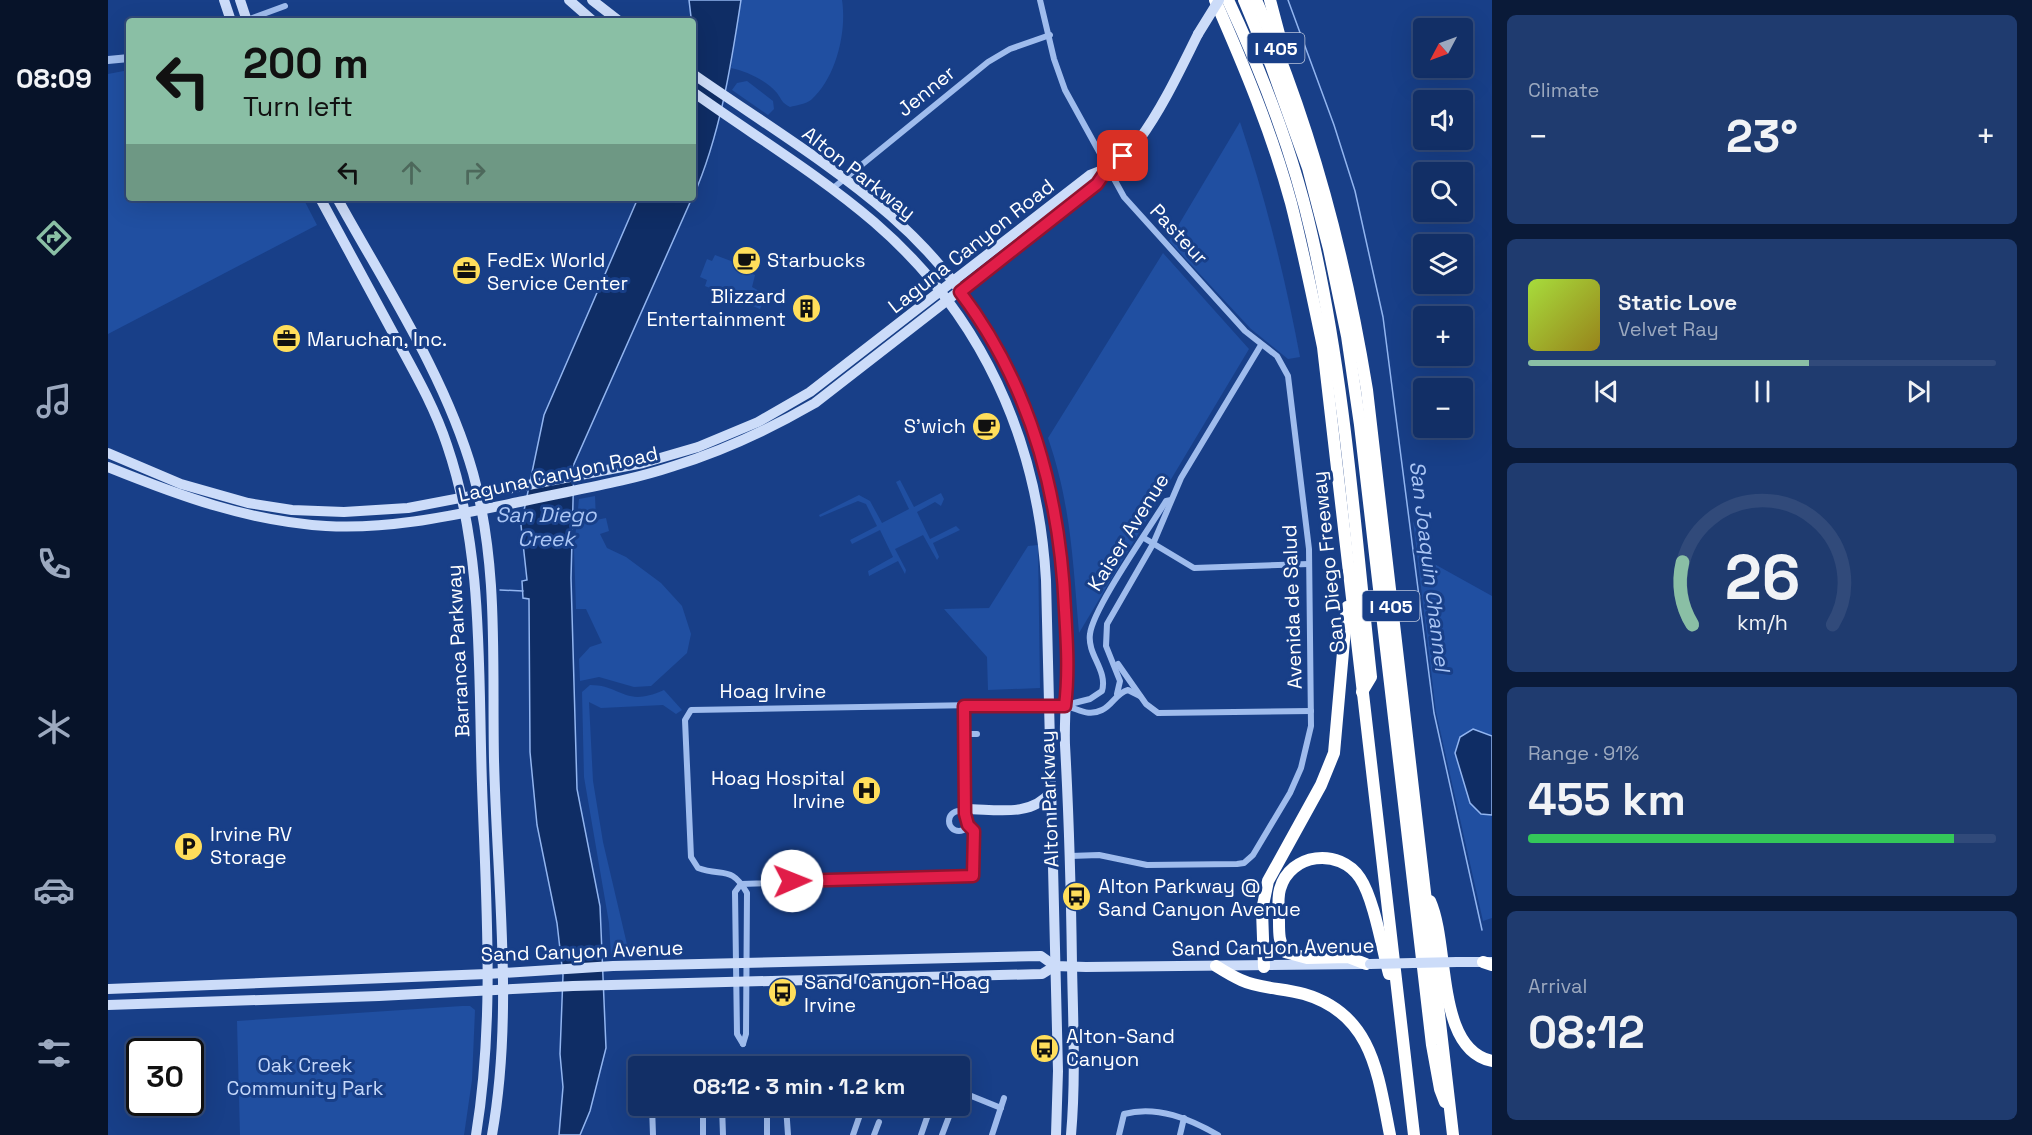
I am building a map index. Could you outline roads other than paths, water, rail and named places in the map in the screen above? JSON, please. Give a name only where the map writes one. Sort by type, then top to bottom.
[{"type":"highway","name":"San Diego Freeway","points":[[1217,0],[1269,133],[1301,246],[1323,347],[1414,1135]]},
{"type":"highway","points":[[1228,0],[1247,40],[1283,139],[1311,233],[1330,321],[1341,394],[1371,677],[1362,692]]},
{"type":"highway","points":[[1244,0],[1271,65],[1308,168],[1341,303],[1360,424],[1432,1045],[1440,1089],[1451,1117]]},
{"type":"highway","name":"I 405","points":[[1256,0],[1295,97],[1335,227],[1360,347],[1453,1135]]},
{"type":"highway","points":[[1270,0],[1295,97]]},
{"type":"highway","points":[[1264,967],[1262,910],[1268,881],[1321,785],[1334,753],[1350,580]]},
{"type":"highway","points":[[1368,964],[1348,957],[1307,958],[1285,952],[1279,935],[1279,891],[1289,873],[1296,867],[1313,858],[1328,858],[1343,862],[1361,880],[1400,1013]]},
{"type":"highway","points":[[1425,889],[1437,918],[1451,1010],[1459,1036],[1473,1054],[1492,1061]]},
{"type":"highway","points":[[1216,966],[1242,981],[1318,999],[1349,1021],[1362,1036],[1374,1059],[1390,1135]]},
{"type":"main road","points":[[224,0],[230,18]]},
{"type":"main road","points":[[240,0],[245,18]]},
{"type":"main road","points":[[569,0],[590,18]]},
{"type":"main road","points":[[592,0],[615,18]]},
{"type":"main road","name":"Laguna Canyon Road","points":[[108,467],[194,501],[290,522],[369,527],[481,510],[673,467],[770,428],[815,403],[1090,176],[1108,168],[1130,150],[1147,128],[1170,90],[1217,0]]},
{"type":"main road","name":"Alton Parkway","points":[[696,76],[843,180],[899,224],[956,287],[994,342],[1016,385],[1038,442],[1051,488],[1064,579],[1068,655],[1065,706],[1074,1075],[1071,1135]]},
{"type":"main road","name":"Alton Parkway","points":[[696,94],[832,189],[893,239],[944,297],[972,335],[996,378],[1015,421],[1029,465],[1045,554],[1058,1090],[1056,1135]]},
{"type":"main road","name":"Barranca Parkway","points":[[322,201],[428,399],[448,446],[465,513],[471,557],[480,672],[487,974],[488,1043],[476,1135]]},
{"type":"main road","name":"Barranca Parkway","points":[[339,201],[443,393],[456,423],[478,495],[489,554],[504,1041],[492,1135]]},
{"type":"main road","name":"Laguna Canyon Road","points":[[108,453],[181,484],[248,503],[292,510],[344,512],[408,508],[524,487],[583,473],[643,463],[687,450],[766,418],[810,392],[944,297]]},
{"type":"main road","points":[[965,811],[1031,808],[1041,803],[1051,792]]},
{"type":"main road","name":"Sand Canyon Avenue","points":[[108,989],[487,974],[613,966],[1041,956],[1055,966]]},
{"type":"main road","name":"Sand Canyon Avenue","points":[[108,1005],[380,996],[487,989],[1042,974],[1055,966],[1264,967],[1489,963]]},
{"type":"street","name":"Pasteur","points":[[1040,0],[1050,34],[1054,59],[1065,90],[1108,168],[1136,212],[1245,332],[1261,345]]},
{"type":"street","points":[[254,18],[285,6]]},
{"type":"street","name":"Jenner","points":[[832,189],[988,62],[1010,49],[1050,34]]},
{"type":"street","points":[[108,60],[126,58]]},
{"type":"street","name":"Kaiser Avenue","points":[[1116,697],[1120,681],[1105,639],[1107,624],[1153,544],[1181,478],[1261,345]]},
{"type":"street","name":"Avenida de Salud","points":[[1070,856],[1099,855],[1147,866],[1244,863],[1252,855],[1290,793],[1301,768],[1309,739],[1311,711],[1309,564],[1288,376],[1277,356],[1261,345]]},
{"type":"street","name":"Kaiser Avenue","points":[[1065,706],[1090,699],[1102,691],[1104,676],[1091,651],[1090,633],[1094,618],[1166,501],[1171,500]]},
{"type":"street","points":[[1144,538],[1194,568],[1309,564]]},
{"type":"street","name":"Kaiser Avenue","points":[[1113,659],[1151,710],[1158,713],[1311,711]]},
{"type":"street","points":[[1065,706],[1082,712],[1092,712],[1109,706],[1116,697],[1128,690],[1140,696]]},
{"type":"street","points":[[742,963],[735,891],[741,884],[973,876],[974,831],[968,825],[965,811],[964,706]]},
{"type":"street","name":"Hoag Irvine","points":[[741,884],[725,871],[698,868],[691,857],[686,720],[691,710],[1065,706]]},
{"type":"street","points":[[964,734],[976,734]]},
{"type":"street","points":[[965,811],[951,815],[949,822],[957,831],[963,830],[968,825]]},
{"type":"street","points":[[741,884],[747,893],[742,963],[746,1034],[743,1044],[737,1034],[742,982]]},
{"type":"street","points":[[970,1096],[1001,1108]]},
{"type":"street","points":[[992,1135],[1004,1098]]},
{"type":"street","points":[[1119,1135],[1120,1122],[1125,1114],[1158,1113],[1184,1118],[1218,1135]]},
{"type":"street","points":[[652,1116],[653,1135]]},
{"type":"street","points":[[703,1116],[704,1135]]},
{"type":"street","points":[[722,1116],[723,1135]]},
{"type":"street","points":[[767,1116],[767,1135]]},
{"type":"street","points":[[787,1116],[788,1135]]},
{"type":"street","points":[[853,1135],[860,1116]]},
{"type":"street","points":[[921,1135],[928,1116]]},
{"type":"street","points":[[942,1135],[949,1116]]},
{"type":"street","points":[[1180,1135],[1184,1118]]},
{"type":"street","points":[[874,1135],[879,1122]]},
{"type":"water","points":[[689,0],[741,0],[729,75],[710,150],[696,189],[696,18],[691,18]]},
{"type":"water","name":"San Diego Creek","points":[[637,201],[691,201],[574,464],[571,578],[577,789],[600,906],[606,1048],[590,1111],[580,1135],[559,1135],[563,1087],[560,1054],[563,975],[557,923],[537,825],[530,752],[529,599],[523,598],[522,581],[527,580],[521,525],[544,415]]},
{"type":"water","points":[[1473,729],[1492,736],[1492,815],[1481,814],[1470,803],[1455,753],[1460,737]]},
{"type":"waterway","name":"San Joaquin Channel","points":[[1288,0],[1334,125],[1355,191],[1383,317],[1434,713],[1482,930]]},
{"type":"waterway","points":[[500,590],[523,591]]},
{"type":"place","name":"Starbucks","points":[[746,260]]},
{"type":"place","name":"FedEx World Service Center","points":[[466,271]]},
{"type":"place","name":"Blizzard Entertainment","points":[[807,308]]},
{"type":"place","name":"Maruchan, Inc.","points":[[286,339]]},
{"type":"place","name":"S'wich","points":[[987,426]]},
{"type":"place","name":"Hoag Hospital Irvine","points":[[866,790]]},
{"type":"place","name":"Irvine RV Storage","points":[[189,846]]},
{"type":"place","name":"Alton Parkway @ Sand Canyon Avenue","points":[[1077,897]]},
{"type":"place","name":"Sand Canyon-Hoag Irvine","points":[[783,993]]},
{"type":"place","name":"Alton-Sand Canyon","points":[[1045,1048]]},
{"type":"park label","name":"Oak Creek Community Park","points":[[305,1076]]}]
